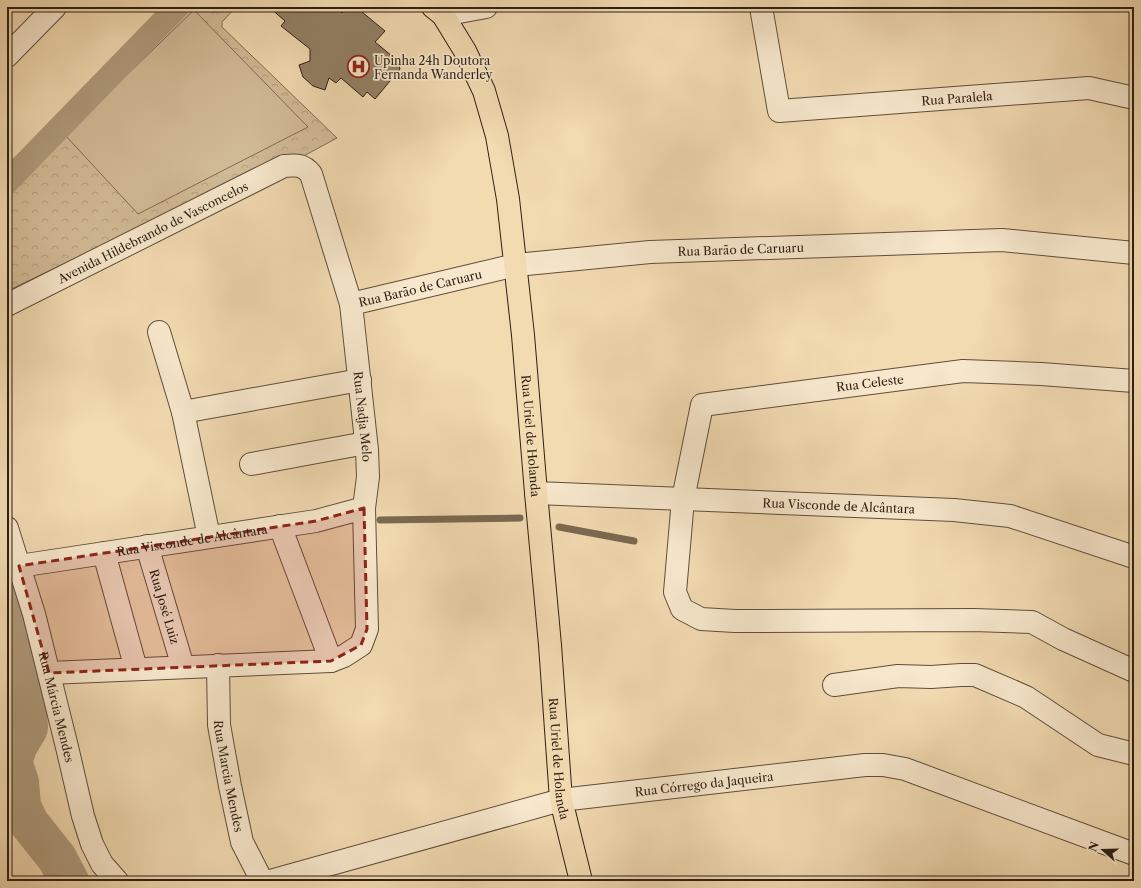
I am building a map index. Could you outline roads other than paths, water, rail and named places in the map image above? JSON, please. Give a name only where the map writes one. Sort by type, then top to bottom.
[{"type":"main road","name":"Rua Uriel de Holanda","points":[[438,11],[465,51],[484,91],[497,136],[508,199],[516,265],[550,645],[562,800],[581,881]]},
{"type":"street","points":[[7,56],[55,7]]},
{"type":"street","points":[[438,11],[486,7]]},
{"type":"street","name":"Rua Paralela","points":[[761,7],[779,110],[1089,88],[1134,98]]},
{"type":"street","name":"Rua Nadja Melo","points":[[300,165],[307,169],[311,174],[351,304],[366,443],[368,477],[364,508],[367,628],[361,645],[344,656],[331,661]]},
{"type":"street","name":"Avenida Hildebrando de Vasconcelos","points":[[7,306],[284,166],[300,165]]},
{"type":"street","name":"Rua Barão de Caruaru","points":[[351,304],[516,265],[650,252],[994,240],[1042,243],[1134,253]]},
{"type":"street","points":[[159,332],[183,412],[209,537]]},
{"type":"street","name":"Rua Celeste","points":[[683,498],[702,405],[963,371],[1041,374],[1134,381]]},
{"type":"street","points":[[183,412],[360,380]]},
{"type":"street","points":[[251,464],[366,443]]},
{"type":"street","name":"Rua Visconde de Alcântara","points":[[536,493],[954,510],[1010,516],[1134,557]]},
{"type":"street","points":[[683,498],[675,592],[682,609],[700,619],[735,621],[974,620],[1032,622],[1063,639],[1134,671]]},
{"type":"street","name":"Rua Visconde de Alcântara","points":[[19,566],[316,521],[364,508]]},
{"type":"street","points":[[49,673],[331,661],[280,526]]},
{"type":"street","name":"Rua Márcia Mendes","points":[[7,528],[34,614],[83,816],[92,844],[102,864],[117,881]]},
{"type":"street","name":"Rua José Luiz","points":[[147,546],[183,667]]},
{"type":"street","points":[[104,553],[136,669]]},
{"type":"street","name":"Rua Marcia Mendes","points":[[218,665],[219,725],[230,786],[242,842],[262,881]]},
{"type":"street","points":[[834,685],[898,676],[931,677],[975,675],[1026,697],[1098,745],[1134,754]]},
{"type":"street","name":"Rua Córrego da Jaqueira","points":[[270,881],[562,800],[865,765],[883,765],[905,769],[1134,854]]},
{"type":"waterway","points":[[7,182],[177,7]]},
{"type":"waterway","points":[[380,520],[520,518]]},
{"type":"waterway","points":[[559,527],[634,541]]},
{"type":"waterway","points":[[7,601],[13,620],[22,664],[27,703],[28,728],[18,745],[12,761],[19,782],[21,806],[29,823],[57,858],[69,881]]},
{"type":"place","name":"Upinha 24h Doutora Fernanda Wanderley","points":[[359,67]]}]
